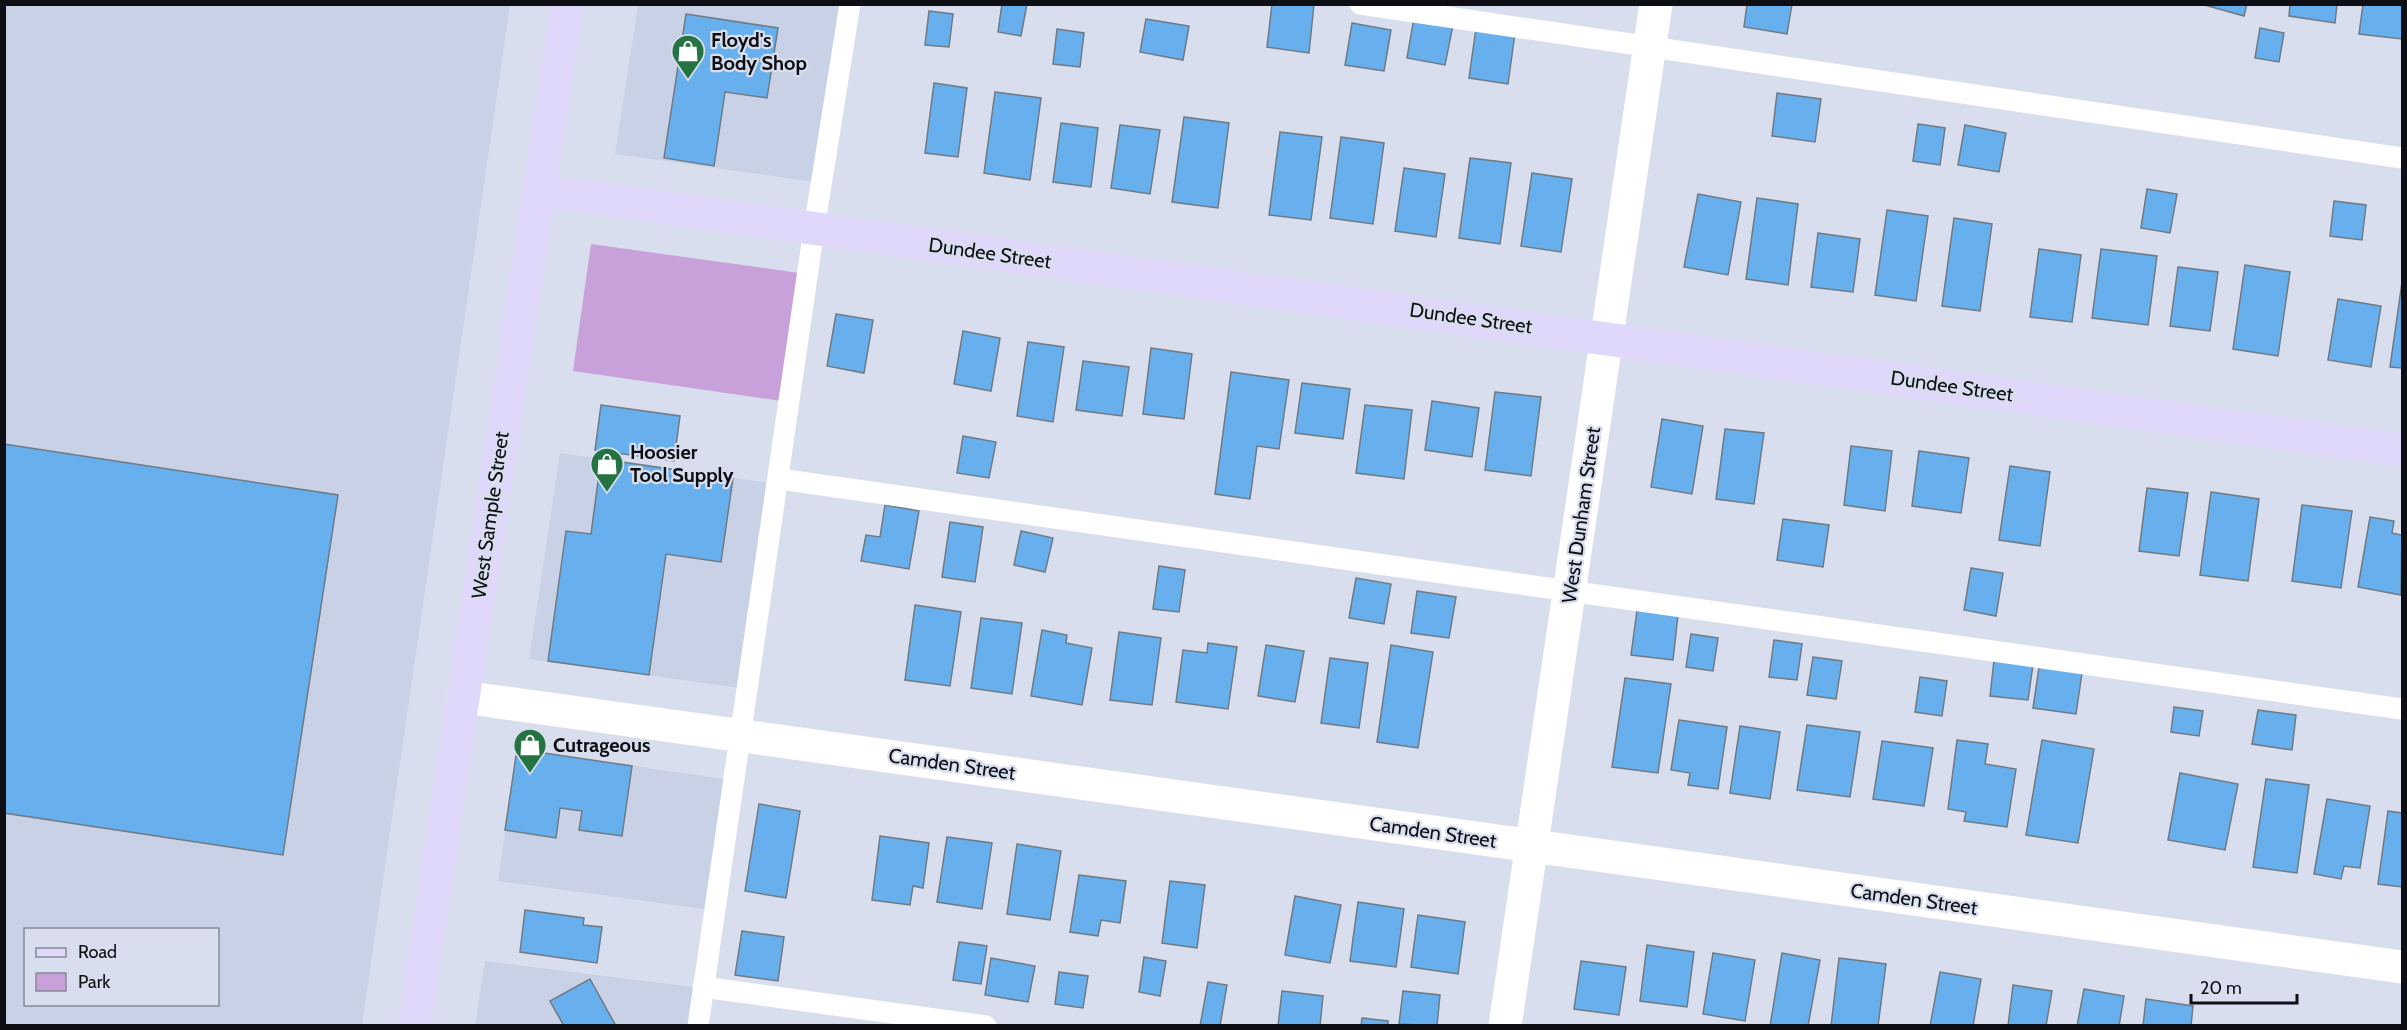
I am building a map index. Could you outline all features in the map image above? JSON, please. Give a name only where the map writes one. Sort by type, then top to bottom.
[{"type":"street","name":"West Sample Street","points":[[414,1026],[567,4]]},
{"type":"street","name":"West Dunham Street","points":[[1505,1026],[1656,4]]},
{"type":"street","name":"Dundee Street","points":[[539,190],[1607,337],[2403,450]]},
{"type":"street","name":"Camden Street","points":[[463,697],[2403,967]]},
{"type":"lane","points":[[698,1026],[814,229],[850,4]]},
{"type":"lane","points":[[1360,4],[2403,158]]},
{"type":"lane","points":[[779,479],[2403,709]]},
{"type":"lane","points":[[703,987],[986,1026]]},
{"type":"shaded area","points":[[4,5],[510,5],[362,1025],[5,1025]]},
{"type":"shaded area","points":[[638,5],[840,5],[815,182],[615,154]]},
{"type":"shaded area","points":[[560,453],[770,483],[740,688],[529,659]]},
{"type":"shaded area","points":[[517,749],[724,779],[704,909],[498,881]]},
{"type":"shaded area","points":[[485,961],[693,987],[688,1025],[475,1026]]},
{"type":"green space","points":[[591,244],[799,273],[782,401],[573,371]]},
{"type":"building","points":[[1002,4],[1027,4],[1021,36],[998,32]]},
{"type":"building","points":[[1272,4],[1314,4],[1309,53],[1267,47]]},
{"type":"building","points":[[1747,4],[1792,4],[1787,34],[1744,27]]},
{"type":"building","points":[[2201,4],[2247,4],[2244,16]]},
{"type":"building","points":[[2290,4],[2337,4],[2335,23],[2289,16]]},
{"type":"building","points":[[2363,4],[2402,4],[2402,39],[2359,34]]},
{"type":"building","points":[[929,11],[953,14],[949,47],[925,45]]},
{"type":"building","points":[[686,14],[778,28],[767,98],[725,92],[714,166],[664,158]]},
{"type":"building","points":[[1414,18],[1453,25],[1445,65],[1407,58]]},
{"type":"building","points":[[1146,19],[1189,26],[1183,60],[1140,52]]},
{"type":"building","points":[[1352,23],[1391,30],[1384,71],[1345,65]]},
{"type":"building","points":[[1476,28],[1515,33],[1508,84],[1469,78]]},
{"type":"building","points":[[2260,28],[2284,33],[2279,62],[2255,58]]},
{"type":"building","points":[[1057,29],[1084,33],[1080,67],[1053,64]]},
{"type":"building","points":[[934,83],[967,88],[958,157],[925,153]]},
{"type":"building","points":[[995,92],[1041,98],[1030,180],[984,173]]},
{"type":"building","points":[[1777,93],[1821,99],[1815,142],[1772,136]]},
{"type":"building","points":[[1184,117],[1229,123],[1218,208],[1172,202]]},
{"type":"building","points":[[1061,123],[1098,128],[1091,187],[1053,182]]},
{"type":"building","points":[[1918,124],[1945,128],[1940,165],[1913,161]]},
{"type":"building","points":[[1120,125],[1160,130],[1150,194],[1111,188]]},
{"type":"building","points":[[1965,125],[2006,133],[1999,172],[1958,165]]},
{"type":"building","points":[[1280,132],[1322,137],[1311,220],[1269,215]]},
{"type":"building","points":[[1341,137],[1384,143],[1373,224],[1330,218]]},
{"type":"building","points":[[1470,158],[1511,163],[1500,244],[1459,238]]},
{"type":"building","points":[[1404,168],[1445,174],[1436,237],[1395,231]]},
{"type":"building","points":[[1532,173],[1572,179],[1561,252],[1521,246]]},
{"type":"building","points":[[2147,189],[2177,194],[2170,233],[2141,228]]},
{"type":"building","points":[[1698,194],[1741,202],[1728,275],[1684,267]]},
{"type":"building","points":[[1757,198],[1798,204],[1788,285],[1746,279]]},
{"type":"building","points":[[2334,201],[2366,205],[2362,240],[2330,236]]},
{"type":"building","points":[[1887,210],[1928,216],[1916,301],[1875,295]]},
{"type":"building","points":[[1954,218],[1992,224],[1980,311],[1942,306]]},
{"type":"building","points":[[1818,233],[1860,239],[1853,292],[1811,287]]},
{"type":"building","points":[[2039,249],[2081,255],[2072,322],[2030,317]]},
{"type":"building","points":[[2101,249],[2157,256],[2148,325],[2092,318]]},
{"type":"building","points":[[2245,265],[2290,272],[2278,356],[2233,349]]},
{"type":"building","points":[[2178,267],[2218,272],[2210,331],[2170,326]]},
{"type":"building","points":[[2402,282],[2402,368],[2390,367]]},
{"type":"building","points":[[2338,299],[2381,306],[2371,367],[2328,360]]},
{"type":"building","points":[[836,314],[873,320],[864,373],[827,366]]},
{"type":"building","points":[[963,331],[1000,338],[991,391],[954,384]]},
{"type":"building","points":[[1028,342],[1064,347],[1053,422],[1017,416]]},
{"type":"building","points":[[1151,348],[1192,354],[1184,419],[1143,414]]},
{"type":"building","points":[[1083,361],[1129,367],[1122,416],[1076,410]]},
{"type":"building","points":[[1231,372],[1289,380],[1279,449],[1257,446],[1250,499],[1215,494]]},
{"type":"building","points":[[1302,383],[1350,389],[1343,439],[1295,433]]},
{"type":"building","points":[[1495,392],[1541,397],[1531,476],[1485,470]]},
{"type":"building","points":[[1432,401],[1479,408],[1472,457],[1425,450]]},
{"type":"building","points":[[601,405],[680,416],[674,461],[595,450]]},
{"type":"building","points":[[1365,405],[1412,410],[1404,479],[1356,473]]},
{"type":"building","points":[[1662,419],[1703,426],[1692,494],[1651,487]]},
{"type":"building","points":[[1725,429],[1764,433],[1754,504],[1716,499]]},
{"type":"building","points":[[963,436],[996,442],[989,478],[957,473]]},
{"type":"building","points":[[4,444],[338,495],[283,855],[4,813]]},
{"type":"building","points":[[1851,446],[1892,451],[1885,511],[1844,505]]},
{"type":"building","points":[[1919,451],[1969,458],[1961,513],[1912,506]]},
{"type":"building","points":[[601,459],[733,478],[721,562],[666,554],[649,675],[548,661],[566,531],[591,534]]},
{"type":"building","points":[[2010,466],[2050,472],[2040,546],[1999,540]]},
{"type":"building","points":[[2147,488],[2188,493],[2179,556],[2139,551]]},
{"type":"building","points":[[2211,492],[2259,499],[2248,581],[2200,575]]},
{"type":"building","points":[[885,505],[919,511],[909,569],[861,561],[866,535],[880,537]]},
{"type":"building","points":[[2302,505],[2352,511],[2341,588],[2292,581]]},
{"type":"building","points":[[2370,517],[2394,521],[2392,533],[2402,535],[2401,595],[2358,587]]},
{"type":"building","points":[[1783,519],[1829,525],[1823,567],[1777,560]]},
{"type":"building","points":[[950,522],[983,527],[975,582],[942,577]]},
{"type":"building","points":[[1021,531],[1053,538],[1045,572],[1014,565]]},
{"type":"building","points":[[1159,566],[1185,570],[1179,612],[1153,609]]},
{"type":"building","points":[[1971,568],[2003,573],[1996,616],[1964,610]]},
{"type":"building","points":[[1356,578],[1391,584],[1384,624],[1349,618]]},
{"type":"building","points":[[1417,591],[1456,597],[1449,638],[1411,633]]},
{"type":"building","points":[[915,605],[961,612],[950,686],[905,680]]},
{"type":"building","points":[[1637,610],[1678,615],[1673,660],[1631,655]]},
{"type":"building","points":[[981,618],[1022,623],[1012,694],[971,688]]},
{"type":"building","points":[[1042,630],[1067,635],[1066,643],[1092,648],[1082,705],[1031,696]]},
{"type":"building","points":[[1119,632],[1161,638],[1152,705],[1110,700]]},
{"type":"building","points":[[1691,634],[1718,638],[1713,671],[1686,667]]},
{"type":"building","points":[[1774,640],[1802,644],[1797,680],[1769,677]]},
{"type":"building","points":[[1208,643],[1237,647],[1228,709],[1176,702],[1183,650],[1207,653]]},
{"type":"building","points":[[1266,645],[1304,651],[1295,702],[1258,696]]},
{"type":"building","points":[[1391,645],[1433,652],[1418,748],[1377,742]]},
{"type":"building","points":[[1813,657],[1842,661],[1836,699],[1807,695]]},
{"type":"building","points":[[1330,658],[1368,663],[1359,728],[1321,723]]},
{"type":"building","points":[[1994,660],[2033,665],[2028,700],[1990,696]]},
{"type":"building","points":[[2039,667],[2082,673],[2076,714],[2033,708]]},
{"type":"building","points":[[1920,677],[1947,681],[1942,716],[1915,712]]},
{"type":"building","points":[[1625,678],[1671,684],[1658,773],[1612,767]]},
{"type":"building","points":[[2174,707],[2203,711],[2199,736],[2171,732]]},
{"type":"building","points":[[2258,710],[2296,715],[2292,750],[2252,744]]},
{"type":"building","points":[[1679,720],[1727,727],[1718,789],[1688,785],[1690,773],[1671,770]]},
{"type":"building","points":[[1807,725],[1860,732],[1850,797],[1797,790]]},
{"type":"building","points":[[1740,726],[1780,732],[1770,799],[1730,793]]},
{"type":"building","points":[[1957,740],[1988,744],[1985,764],[2016,769],[2007,827],[1964,821],[1966,812],[1948,809]]},
{"type":"building","points":[[2042,740],[2094,749],[2078,843],[2026,835]]},
{"type":"building","points":[[1882,741],[1933,748],[1924,806],[1873,799]]},
{"type":"building","points":[[517,749],[632,766],[622,836],[579,830],[582,811],[560,808],[556,838],[505,830]]},
{"type":"building","points":[[2180,773],[2238,784],[2225,850],[2168,840]]},
{"type":"building","points":[[2266,779],[2309,785],[2297,873],[2253,867]]},
{"type":"building","points":[[2327,799],[2370,806],[2360,868],[2344,866],[2341,879],[2314,874]]},
{"type":"building","points":[[759,804],[800,811],[786,898],[745,891]]},
{"type":"building","points":[[2388,811],[2402,813],[2402,887],[2378,884]]},
{"type":"building","points":[[880,836],[929,843],[923,888],[913,886],[910,905],[872,900]]},
{"type":"building","points":[[947,837],[992,843],[982,909],[937,902]]},
{"type":"building","points":[[1017,844],[1061,851],[1050,920],[1007,914]]},
{"type":"building","points":[[1079,875],[1126,881],[1120,923],[1101,920],[1098,936],[1070,932]]},
{"type":"building","points":[[1170,881],[1205,885],[1197,948],[1162,943]]},
{"type":"building","points":[[1295,896],[1341,905],[1330,963],[1285,955]]},
{"type":"building","points":[[1358,902],[1404,909],[1396,967],[1350,961]]},
{"type":"building","points":[[525,910],[584,918],[583,925],[602,927],[597,963],[520,952]]},
{"type":"building","points":[[1418,915],[1465,922],[1458,974],[1411,967]]},
{"type":"building","points":[[742,931],[784,937],[778,981],[735,975]]},
{"type":"building","points":[[959,942],[987,946],[981,984],[953,980]]},
{"type":"building","points":[[1647,945],[1694,952],[1687,1007],[1640,1001]]},
{"type":"building","points":[[1713,953],[1755,960],[1745,1021],[1703,1014]]},
{"type":"building","points":[[1782,953],[1820,960],[1808,1026],[1770,1026]]},
{"type":"building","points":[[1144,957],[1166,961],[1160,996],[1139,992]]},
{"type":"building","points":[[991,958],[1035,966],[1028,1002],[985,995]]},
{"type":"building","points":[[1839,958],[1886,964],[1878,1026],[1831,1026]]},
{"type":"building","points":[[1581,961],[1626,967],[1619,1015],[1574,1009]]},
{"type":"building","points":[[1059,972],[1088,976],[1083,1008],[1055,1004]]},
{"type":"building","points":[[1940,972],[1981,979],[1973,1026],[1930,1026]]},
{"type":"building","points":[[590,979],[616,1026],[564,1026],[550,1001]]},
{"type":"building","points":[[1208,982],[1227,985],[1220,1026],[1200,1026]]},
{"type":"building","points":[[2013,985],[2052,991],[2046,1026],[2008,1026]]},
{"type":"building","points":[[2084,989],[2124,996],[2119,1026],[2077,1026]]},
{"type":"building","points":[[1282,991],[1323,996],[1320,1026],[1278,1026]]},
{"type":"building","points":[[1403,991],[1440,995],[1437,1026],[1399,1024]]},
{"type":"building","points":[[2146,999],[2193,1006],[2191,1026],[2143,1026]]},
{"type":"building","points":[[1362,1018],[1388,1021],[1388,1026],[1361,1026]]},
{"type":"place","name":"Floyd's Body Shop","points":[[688,80]]},
{"type":"place","name":"Hoosier Tool Supply","points":[[607,493]]},
{"type":"place","name":"Cutrageous","points":[[530,774]]}]
